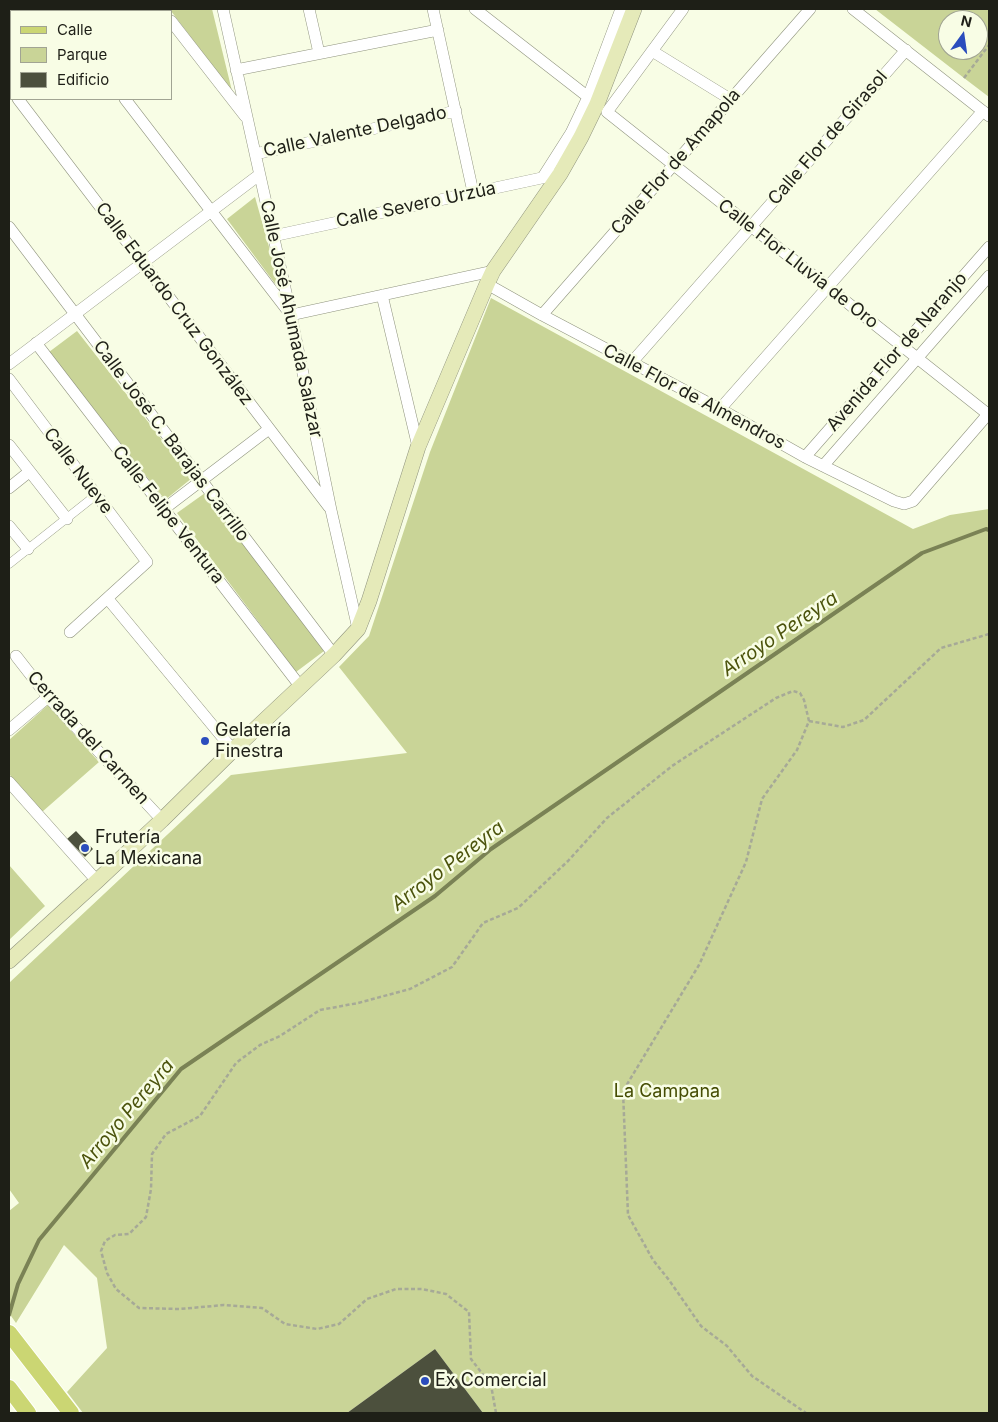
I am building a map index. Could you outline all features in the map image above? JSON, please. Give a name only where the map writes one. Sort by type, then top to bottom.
[{"type":"main road","points":[[9,961],[162,820],[334,655],[358,629],[370,601],[418,447],[490,277],[560,174],[582,137],[597,105],[622,13]]},
{"type":"main road","points":[[9,1333],[71,1413]]},
{"type":"street","name":"Calle José Ahumada Salazar","points":[[223,9],[358,629]]},
{"type":"street","points":[[309,9],[319,53]]},
{"type":"street","points":[[433,9],[473,192]]},
{"type":"street","name":"Calle Flor Lluvia de Oro","points":[[475,9],[989,414]]},
{"type":"street","points":[[543,177],[571,133],[652,51],[683,9]]},
{"type":"street","name":"Calle Flor de Amapola","points":[[542,315],[810,9]]},
{"type":"street","points":[[720,409],[827,287],[986,113],[853,9]]},
{"type":"street","points":[[172,22],[247,119]]},
{"type":"street","points":[[236,70],[438,30]]},
{"type":"street","name":"Calle Flor de Girasol","points":[[632,362],[906,50]]},
{"type":"street","points":[[652,51],[730,99]]},
{"type":"street","points":[[9,87],[10,93]]},
{"type":"street","name":"Calle Eduardo Cruz González","points":[[19,100],[331,510]]},
{"type":"street","points":[[126,100],[291,315],[382,295],[490,277]]},
{"type":"street","name":"Calle Valente Delgado","points":[[255,154],[456,111]]},
{"type":"street","name":"Calle Severo Urzúa","points":[[273,236],[560,174]]},
{"type":"street","points":[[9,364],[259,175]]},
{"type":"street","name":"Calle José C. Barajas Carrillo","points":[[9,227],[334,655]]},
{"type":"street","name":"Avenida Flor de Naranjo","points":[[805,457],[989,247]]},
{"type":"street","name":"Avenida Flor de Naranjo","points":[[823,466],[989,276]]},
{"type":"street","name":"Calle Flor de Almendros","points":[[490,277],[542,315],[720,409],[805,457],[894,501],[904,504],[914,501],[989,414]]},
{"type":"street","points":[[382,295],[418,447]]},
{"type":"street","name":"Calle Felipe Ventura","points":[[36,344],[300,686]]},
{"type":"street","name":"Calle Nueve","points":[[10,383],[147,562],[108,599]]},
{"type":"street","points":[[164,509],[269,429]]},
{"type":"street","points":[[9,445],[67,519]]},
{"type":"street","points":[[9,488],[29,472]]},
{"type":"street","points":[[9,564],[96,495]]},
{"type":"street","points":[[9,526],[28,549]]},
{"type":"street","points":[[70,632],[108,599],[233,750]]},
{"type":"street","name":"Cerrada del Carmen","points":[[16,656],[48,698],[162,820]]},
{"type":"street","points":[[9,730],[48,698]]},
{"type":"street","points":[[9,782],[97,881]]},
{"type":"path","points":[[964,78],[989,45]]},
{"type":"path","points":[[808,721],[843,727],[864,720],[942,648],[989,634]]},
{"type":"path","points":[[496,1413],[491,1385],[471,1359],[469,1312],[446,1294],[422,1289],[396,1289],[367,1299],[339,1324],[317,1329],[286,1324],[262,1308],[224,1305],[139,1308],[116,1289],[107,1273],[101,1251],[106,1241],[114,1235],[130,1234],[146,1217],[151,1189],[152,1154],[166,1134],[200,1116],[236,1063],[260,1044],[280,1036],[320,1010],[358,1003],[410,989],[452,967],[483,923],[518,908],[568,861],[608,818],[672,766],[776,698],[793,691],[800,693],[804,700],[808,721],[797,750],[762,799],[746,862],[699,965],[623,1091],[628,1214],[653,1260],[701,1326],[727,1346],[752,1376],[806,1413]]},
{"type":"green space","points":[[212,9],[232,91],[172,10],[170,10]]},
{"type":"green space","points":[[875,9],[989,9],[989,97],[941,60],[988,60],[988,10],[938,10],[938,58]]},
{"type":"green space","points":[[255,197],[282,293],[227,219]]},
{"type":"green space","name":"La Campana","points":[[491,298],[913,529],[950,515],[989,509],[989,1413],[483,1413],[435,1349],[347,1413],[83,1413],[67,1392],[107,1348],[97,1278],[64,1245],[16,1323],[9,1313],[9,1211],[19,1203],[9,1189],[9,983],[231,775],[407,753],[339,667],[369,636],[430,452]]},
{"type":"green space","points":[[77,331],[192,478],[165,500],[49,352]]},
{"type":"green space","points":[[205,493],[324,651],[296,672],[177,513]]},
{"type":"green space","points":[[48,705],[99,762],[42,812],[9,774],[9,740]]},
{"type":"green space","points":[[9,865],[45,906],[9,940]]},
{"type":"building","points":[[76,831],[93,849],[85,857],[67,839]]},
{"type":"building","name":"Ex Comercial","points":[[435,1349],[483,1413],[347,1413]]},
{"type":"waterway","name":"Arroyo Pereyra","points":[[9,1315],[18,1284],[39,1240],[181,1069],[435,896],[491,849],[922,553],[986,529],[989,530]]},
{"type":"place","name":"Gelatería Finestra","points":[[205,741]]},
{"type":"place","name":"Frutería La Mexicana","points":[[85,848]]},
{"type":"place","name":"Ex Comercial","points":[[425,1381]]}]
